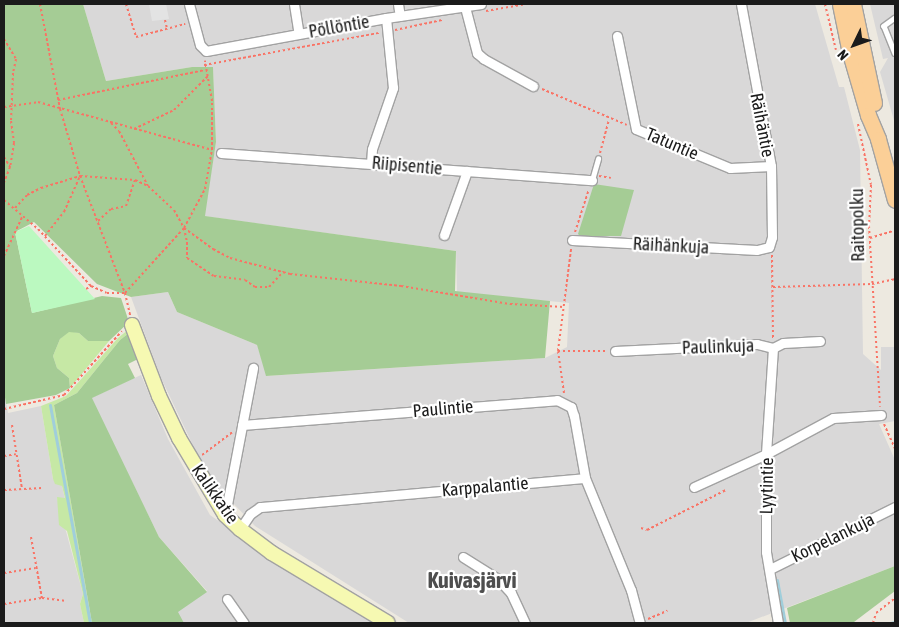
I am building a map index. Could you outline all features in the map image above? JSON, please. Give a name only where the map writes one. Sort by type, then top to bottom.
[{"type":"main road","points":[[840,4],[860,88],[878,139],[895,200]]},
{"type":"main road","points":[[853,4],[876,112],[878,139]]},
{"type":"street","points":[[189,4],[192,22],[203,48]]},
{"type":"street","points":[[294,4],[299,34]]},
{"type":"street","points":[[398,4],[400,16]]},
{"type":"street","name":"Räihäntie","points":[[740,4],[771,166],[772,237],[769,247]]},
{"type":"street","name":"Pöllöntie","points":[[203,48],[299,34],[386,18],[466,11],[484,7]]},
{"type":"street","points":[[466,11],[477,52],[484,59],[533,86]]},
{"type":"street","points":[[371,163],[372,149],[394,88],[386,18]]},
{"type":"street","name":"Tatuntie","points":[[617,36],[636,129],[730,168],[771,166]]},
{"type":"street","name":"Riipisentie","points":[[217,152],[467,171],[593,178]]},
{"type":"street","points":[[444,235],[467,171]]},
{"type":"street","name":"Räihänkuja","points":[[572,240],[757,250],[769,247]]},
{"type":"street","name":"Kalikkatie","points":[[132,325],[158,396],[192,462],[225,515],[240,529],[272,552],[388,623]]},
{"type":"street","name":"Paulinkuja","points":[[615,351],[757,344],[773,348],[783,343],[820,341]]},
{"type":"street","name":"Lyytintie","points":[[773,348],[766,454],[766,552],[778,623]]},
{"type":"street","points":[[225,515],[253,368]]},
{"type":"street","name":"Paulintie","points":[[242,425],[557,400],[565,402]]},
{"type":"street","points":[[565,402],[571,407],[574,416],[585,478],[631,590],[640,623]]},
{"type":"street","points":[[694,487],[766,454],[833,418],[881,415]]},
{"type":"street","name":"Karppalantie","points":[[240,529],[250,514],[260,507],[585,478]]},
{"type":"street","name":"Korpelankuja","points":[[770,569],[895,507]]},
{"type":"street","points":[[463,557],[498,579],[511,593],[525,623]]},
{"type":"street","points":[[228,599],[244,623]]},
{"type":"lane","points":[[895,18],[884,26],[895,53]]},
{"type":"lane","points":[[593,178],[598,159]]},
{"type":"path","points":[[4,409],[64,395],[122,331],[132,325],[125,293],[80,176],[60,109],[40,4]]},
{"type":"path","points":[[126,4],[136,37],[192,22]]},
{"type":"path","points":[[484,7],[526,4]]},
{"type":"path","points":[[825,4],[838,54]]},
{"type":"path","points":[[204,65],[388,31],[466,11]]},
{"type":"path","points":[[165,20],[167,29]]},
{"type":"path","points":[[4,39],[16,59],[13,73],[11,121],[14,143],[10,168],[4,184]]},
{"type":"path","points":[[4,200],[5,204],[23,214],[91,286],[107,293],[125,293],[184,228],[205,189],[217,152],[212,101],[208,76],[204,65],[203,48]]},
{"type":"path","points":[[58,100],[206,70]]},
{"type":"path","points":[[134,129],[174,110],[208,76]]},
{"type":"path","points":[[533,86],[636,129]]},
{"type":"path","points":[[4,107],[38,102],[217,152]]},
{"type":"path","points":[[598,159],[610,119]]},
{"type":"path","points":[[111,123],[119,131],[148,186]]},
{"type":"path","name":"Raitopolku","points":[[858,124],[870,180],[872,284],[881,415],[895,449]]},
{"type":"path","points":[[4,157],[10,168]]},
{"type":"path","points":[[45,236],[64,212],[80,176]]},
{"type":"path","points":[[14,209],[27,195],[41,188],[80,176],[135,180],[148,186],[174,210],[184,228],[187,242],[187,258],[214,276],[245,280],[255,287],[269,287],[283,272]]},
{"type":"path","points":[[565,402],[558,351],[572,240],[593,178],[611,178]]},
{"type":"path","points":[[97,221],[111,209],[126,206],[135,180]]},
{"type":"path","points":[[4,256],[23,214]]},
{"type":"path","points":[[184,228],[213,249],[230,258],[283,272],[314,278],[326,276],[401,286],[510,304],[564,307]]},
{"type":"path","points":[[870,238],[893,230]]},
{"type":"path","points":[[769,247],[772,252],[773,348]]},
{"type":"path","points":[[773,287],[872,284],[895,279]]},
{"type":"path","points":[[86,289],[91,286]]},
{"type":"path","points":[[558,351],[615,351]]},
{"type":"path","points":[[12,425],[22,489]]},
{"type":"path","points":[[192,462],[242,425]]},
{"type":"path","points":[[4,456],[16,454]]},
{"type":"path","points":[[4,490],[42,488]]},
{"type":"path","points":[[641,528],[647,530],[726,490]]},
{"type":"path","points":[[31,537],[42,598]]},
{"type":"path","points":[[4,573],[36,568]]},
{"type":"path","points":[[4,604],[42,598],[65,601]]},
{"type":"path","points":[[873,623],[876,614],[895,598]]},
{"type":"path","points":[[640,623],[666,611]]},
{"type":"shaded area","points":[[83,4],[815,4],[839,87],[844,87],[860,150],[863,354],[881,370],[881,347],[895,347],[895,421],[879,424],[895,460],[895,566],[746,623],[409,623],[255,526],[208,477],[161,378],[131,297],[168,292],[177,312],[257,345],[267,376],[545,358],[567,347],[569,303],[457,292],[456,251],[204,216],[216,142],[213,68],[192,67],[106,81]]},
{"type":"shaded area","points":[[149,4],[166,4],[169,19],[152,21]]},
{"type":"shaded area","points":[[870,4],[895,4],[895,124],[880,72],[888,58],[883,59]]},
{"type":"shaded area","points":[[141,375],[168,439],[210,515],[264,553],[375,623],[184,623],[177,612],[207,591],[159,537],[91,398]]},
{"type":"shaded area","points":[[4,391],[8,413],[41,406],[53,479],[62,486],[65,499],[57,498],[83,594],[80,604],[84,623],[4,623]]},
{"type":"green space","points":[[4,4],[83,4],[106,81],[192,67],[213,67],[216,142],[205,216],[456,251],[455,291],[550,301],[545,358],[266,376],[257,345],[177,312],[168,292],[131,297],[97,284],[34,222],[15,232],[32,313],[102,296],[121,298],[129,322],[109,341],[88,341],[79,333],[69,332],[60,339],[53,356],[57,368],[69,378],[70,388],[56,395],[6,404],[4,391]]},
{"type":"green space","points":[[594,184],[634,190],[621,236],[580,236],[578,234]]},
{"type":"green space","points":[[29,226],[95,299],[32,313],[15,232]]},
{"type":"green space","points":[[129,329],[129,333],[120,340],[77,393],[54,405],[92,623],[84,623],[80,604],[83,594],[67,531],[59,525],[57,497],[65,498],[62,486],[55,484],[53,479],[41,406],[66,396],[118,338]]},
{"type":"green space","points":[[69,331],[79,333],[88,341],[109,341],[70,388],[69,378],[57,368],[53,356],[60,339]]},
{"type":"green space","points":[[129,333],[140,358],[128,364],[135,378],[92,398],[159,537],[207,592],[178,612],[184,623],[92,623],[54,405],[77,393],[120,340]]},
{"type":"green space","points":[[895,566],[895,591],[854,622],[790,623],[787,608]]},
{"type":"waterway","points":[[50,405],[90,623]]},
{"type":"waterway","points":[[777,580],[785,623]]},
{"type":"waterway","points":[[890,623],[895,622]]},
{"type":"district","name":"Kuivasjärvi","points":[[472,581]]}]
